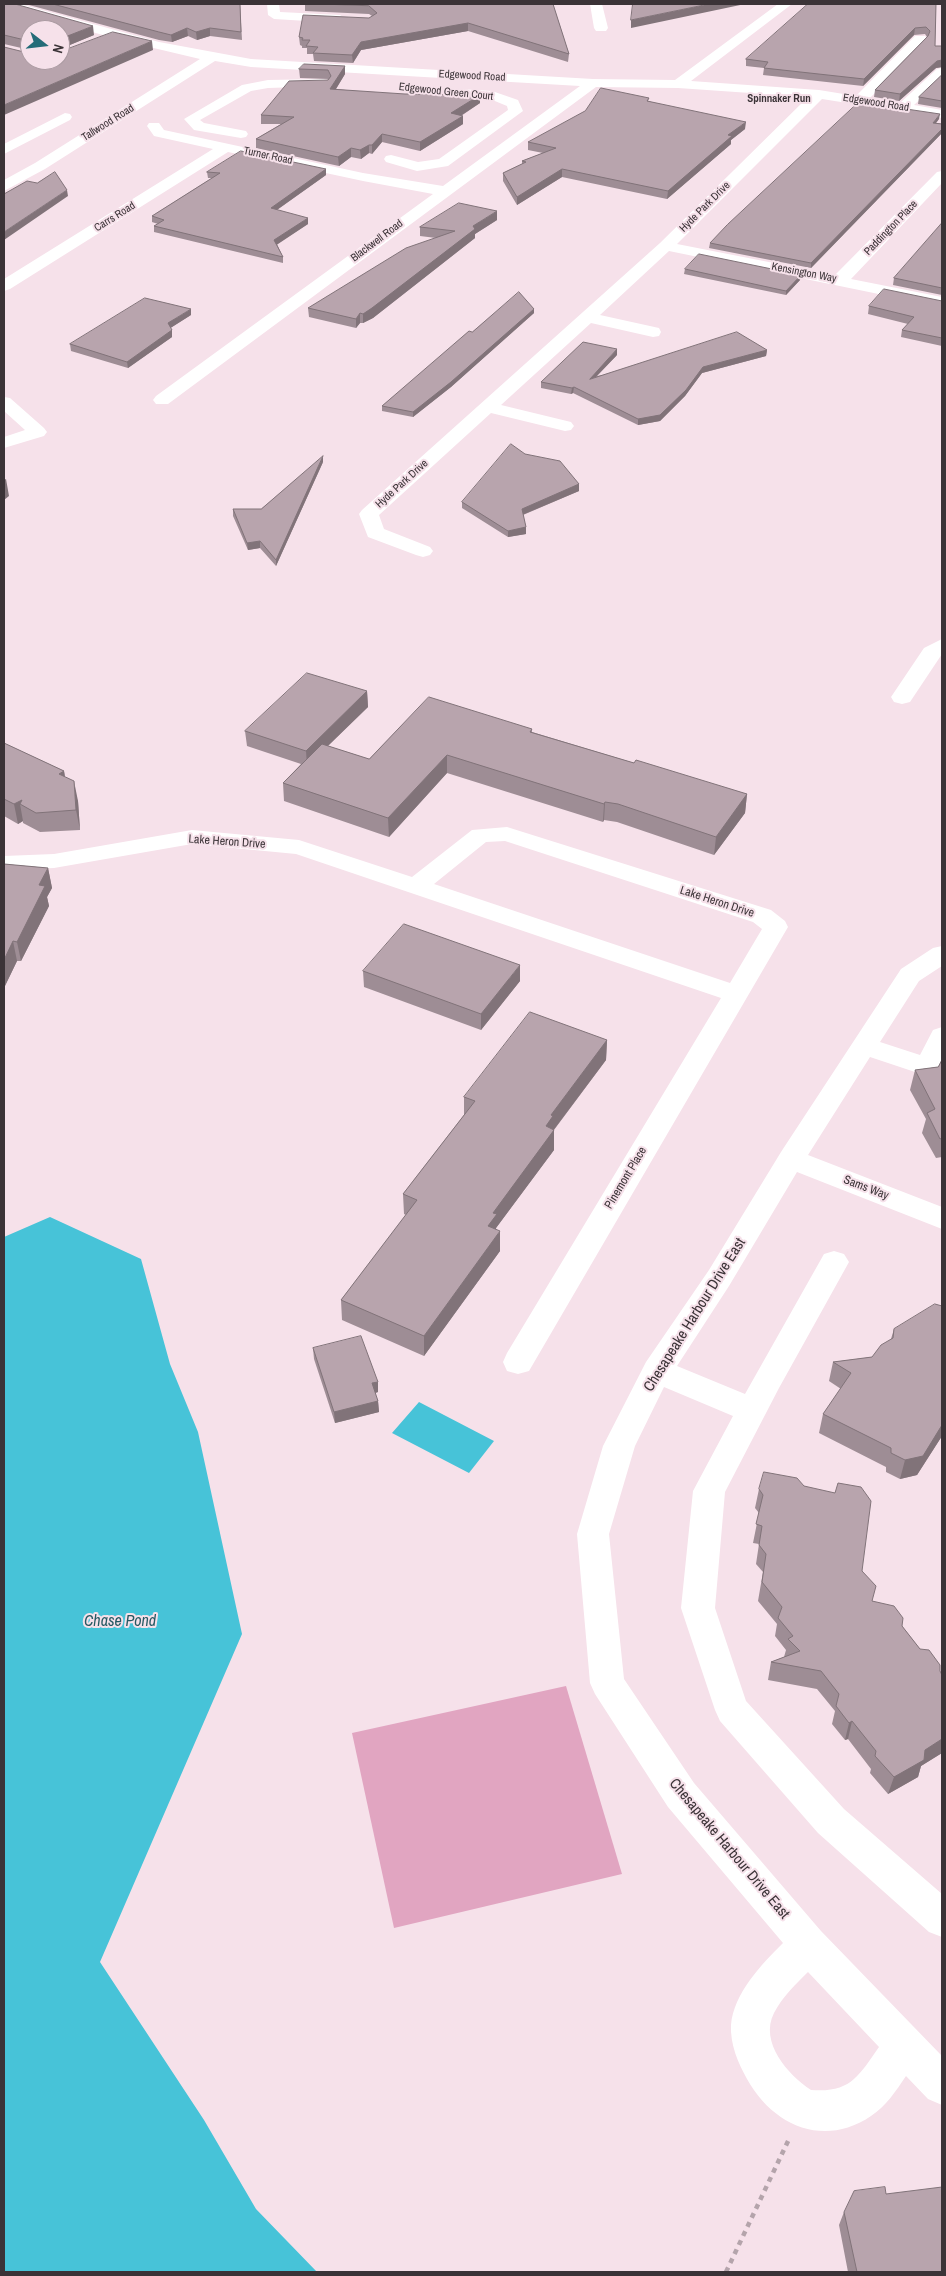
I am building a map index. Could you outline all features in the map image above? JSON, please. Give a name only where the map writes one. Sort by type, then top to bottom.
[{"type":"street","name":"Edgewood Road","points":[[7,4],[114,34],[212,58],[383,79],[678,84],[819,94],[942,114]]},
{"type":"street","points":[[274,4],[274,14],[350,19]]},
{"type":"street","points":[[596,4],[600,28]]},
{"type":"street","points":[[678,84],[786,4]]},
{"type":"street","points":[[44,15],[62,8]]},
{"type":"street","points":[[96,41],[114,34]]},
{"type":"street","points":[[859,101],[920,39]]},
{"type":"street","name":"Tallwood Road","points":[[4,186],[40,166],[212,58]]},
{"type":"street","points":[[903,108],[942,72]]},
{"type":"street","points":[[241,134],[199,127],[190,119],[247,88],[268,84],[383,79]]},
{"type":"street","name":"Blackwell Road","points":[[162,400],[593,83]]},
{"type":"street","name":"Edgewood Green Court","points":[[391,160],[417,167],[443,163],[516,111],[512,102],[492,95],[447,92]]},
{"type":"street","name":"Hyde Park Drive","points":[[423,551],[375,533],[369,514],[666,246],[819,94]]},
{"type":"street","points":[[11,157],[65,117]]},
{"type":"street","name":"Turner Road","points":[[154,126],[159,133],[362,177],[444,191]]},
{"type":"street","name":"Carrs Road","points":[[4,286],[226,147]]},
{"type":"street","points":[[11,157],[40,166]]},
{"type":"street","name":"Paddington Place","points":[[840,280],[942,175]]},
{"type":"street","name":"Kensington Way","points":[[666,246],[942,302]]},
{"type":"street","points":[[588,317],[653,332]]},
{"type":"street","points":[[4,402],[38,432],[4,443]]},
{"type":"street","points":[[488,407],[565,426]]},
{"type":"street","points":[[902,697],[931,652],[942,645]]},
{"type":"street","name":"Lake Heron Drive","points":[[4,863],[54,861],[192,837],[299,847],[415,887],[735,994],[776,928],[762,916],[507,834],[480,835],[415,887]]},
{"type":"street","name":"Chesapeake Harbour Drive East","points":[[942,954],[910,975],[791,1159],[719,1278],[656,1371],[619,1446],[594,1534],[607,1683],[681,1795],[808,1944],[942,2086]]},
{"type":"street","name":"Pinemont Place","points":[[518,1362],[735,994]]},
{"type":"street","points":[[865,1046],[934,1070],[942,1036]]},
{"type":"street","name":"Sams Way","points":[[791,1159],[942,1218]]},
{"type":"street","points":[[834,1262],[709,1491],[698,1608],[732,1710],[830,1821],[942,1919]]},
{"type":"street","points":[[656,1371],[752,1410]]},
{"type":"street","points":[[808,1944],[761,1997],[751,2024],[753,2052],[773,2084],[803,2109],[825,2110],[848,2107],[874,2088],[904,2046]]},
{"type":"path","points":[[726,2272],[803,2109]]},
{"type":"shaded area","points":[[566,1686],[622,1874],[394,1928],[352,1733]]},
{"type":"water","name":"Chase Pond","points":[[50,1217],[141,1259],[170,1364],[198,1432],[242,1634],[100,1962],[204,2120],[256,2209],[317,2272],[4,2272],[4,1237]]},
{"type":"water","points":[[419,1402],[494,1441],[469,1473],[392,1433]]},
{"type":"building","points":[[15,4],[93,26],[70,35],[70,20],[20,20],[20,39],[4,35],[4,5]]},
{"type":"building","points":[[53,4],[240,4],[241,32],[210,28],[196,32],[187,28],[171,35]]},
{"type":"building","points":[[321,4],[553,4],[569,54],[468,23],[361,42],[352,55],[313,53],[318,47],[306,46],[310,40],[302,40],[303,38],[299,37],[303,15],[369,18],[377,13],[369,6]]},
{"type":"building","points":[[633,4],[709,4],[631,20]]},
{"type":"building","points":[[808,4],[936,4],[935,46],[942,46],[942,60],[937,61],[900,94],[875,90],[928,36],[930,31],[926,27],[915,28],[864,79],[764,68],[768,62],[746,59]]},
{"type":"building","points":[[113,32],[152,41],[4,105],[4,47],[20,51],[20,70],[70,70],[70,48]]},
{"type":"building","points":[[304,64],[345,66],[330,89],[405,94],[480,95],[451,113],[463,116],[420,142],[382,134],[372,145],[360,150],[351,148],[338,157],[256,139],[294,117],[261,115],[289,81],[328,80],[331,76],[328,70],[299,69]]},
{"type":"building","points":[[942,75],[942,101],[919,97]]},
{"type":"building","points":[[601,88],[649,98],[647,101],[746,122],[728,135],[732,136],[668,191],[562,169],[517,197],[503,173],[526,162],[522,161],[556,148],[528,142],[585,111]]},
{"type":"building","points":[[859,102],[940,114],[933,123],[942,124],[942,129],[811,263],[710,243],[727,225]]},
{"type":"building","points":[[241,151],[326,169],[271,208],[308,218],[274,240],[283,257],[154,226],[164,220],[152,216],[220,173],[207,172]]},
{"type":"building","points":[[55,172],[67,190],[4,232],[4,194],[27,181],[37,183]]},
{"type":"building","points":[[459,203],[497,211],[473,226],[475,229],[372,308],[363,314],[360,313],[356,319],[308,308],[406,248],[455,231],[420,227]]},
{"type":"building","points":[[942,223],[942,288],[894,278]]},
{"type":"building","points":[[699,254],[801,275],[786,291],[685,269]]},
{"type":"building","points":[[884,289],[942,301],[942,338],[902,330],[914,317],[869,306]]},
{"type":"building","points":[[519,292],[534,309],[451,382],[413,412],[382,406],[469,331],[472,332]]},
{"type":"building","points":[[145,298],[191,309],[168,323],[172,330],[127,362],[70,344]]},
{"type":"building","points":[[737,332],[767,350],[703,367],[686,390],[660,415],[638,419],[574,387],[541,382],[583,342],[617,349],[590,379]]},
{"type":"building","points":[[511,444],[525,454],[560,461],[579,484],[522,509],[526,527],[508,531],[462,502]]},
{"type":"building","points":[[323,456],[276,560],[260,541],[247,543],[233,509],[261,509]]},
{"type":"building","points":[[307,673],[367,691],[306,751],[245,731]]},
{"type":"building","points":[[429,697],[532,729],[530,732],[634,763],[636,760],[747,794],[716,837],[618,804],[605,802],[604,804],[447,755],[388,818],[283,783],[322,744],[369,759]]},
{"type":"building","points":[[4,743],[64,771],[59,774],[74,781],[76,810],[36,813],[20,804],[22,800],[14,804],[4,799]]},
{"type":"building","points":[[4,864],[48,868],[39,885],[45,886],[17,942],[13,941],[4,960]]},
{"type":"building","points":[[404,924],[520,965],[481,1014],[363,971]]},
{"type":"building","points":[[530,1012],[607,1040],[551,1115],[553,1116],[546,1126],[554,1130],[493,1213],[497,1214],[488,1226],[500,1231],[424,1336],[341,1300],[417,1200],[403,1194],[475,1101],[464,1097]]},
{"type":"building","points":[[942,1060],[942,1138],[940,1139],[927,1113],[935,1109],[915,1070],[938,1067]]},
{"type":"building","points":[[935,1304],[942,1306],[942,1425],[923,1456],[905,1460],[891,1453],[891,1448],[823,1414],[851,1373],[833,1362],[872,1357],[881,1345],[893,1338],[894,1329]]},
{"type":"building","points":[[361,1336],[378,1382],[372,1383],[378,1401],[334,1412],[313,1348]]},
{"type":"building","points":[[764,1472],[797,1478],[804,1486],[835,1493],[838,1483],[861,1487],[871,1501],[862,1571],[876,1586],[872,1601],[894,1606],[903,1618],[902,1626],[920,1649],[929,1650],[940,1665],[942,1675],[942,1739],[925,1750],[924,1760],[894,1777],[875,1756],[876,1751],[852,1721],[849,1723],[836,1706],[839,1694],[821,1671],[771,1662],[800,1651],[788,1639],[793,1636],[778,1618],[782,1607],[762,1582],[766,1554],[759,1545],[762,1526],[756,1524],[763,1495],[759,1489]]},
{"type":"building","points":[[885,2187],[886,2194],[942,2187],[942,2272],[857,2272],[844,2212],[854,2191]]},
{"type":"district","name":"Spinnaker Run","points":[[779,99]]}]
